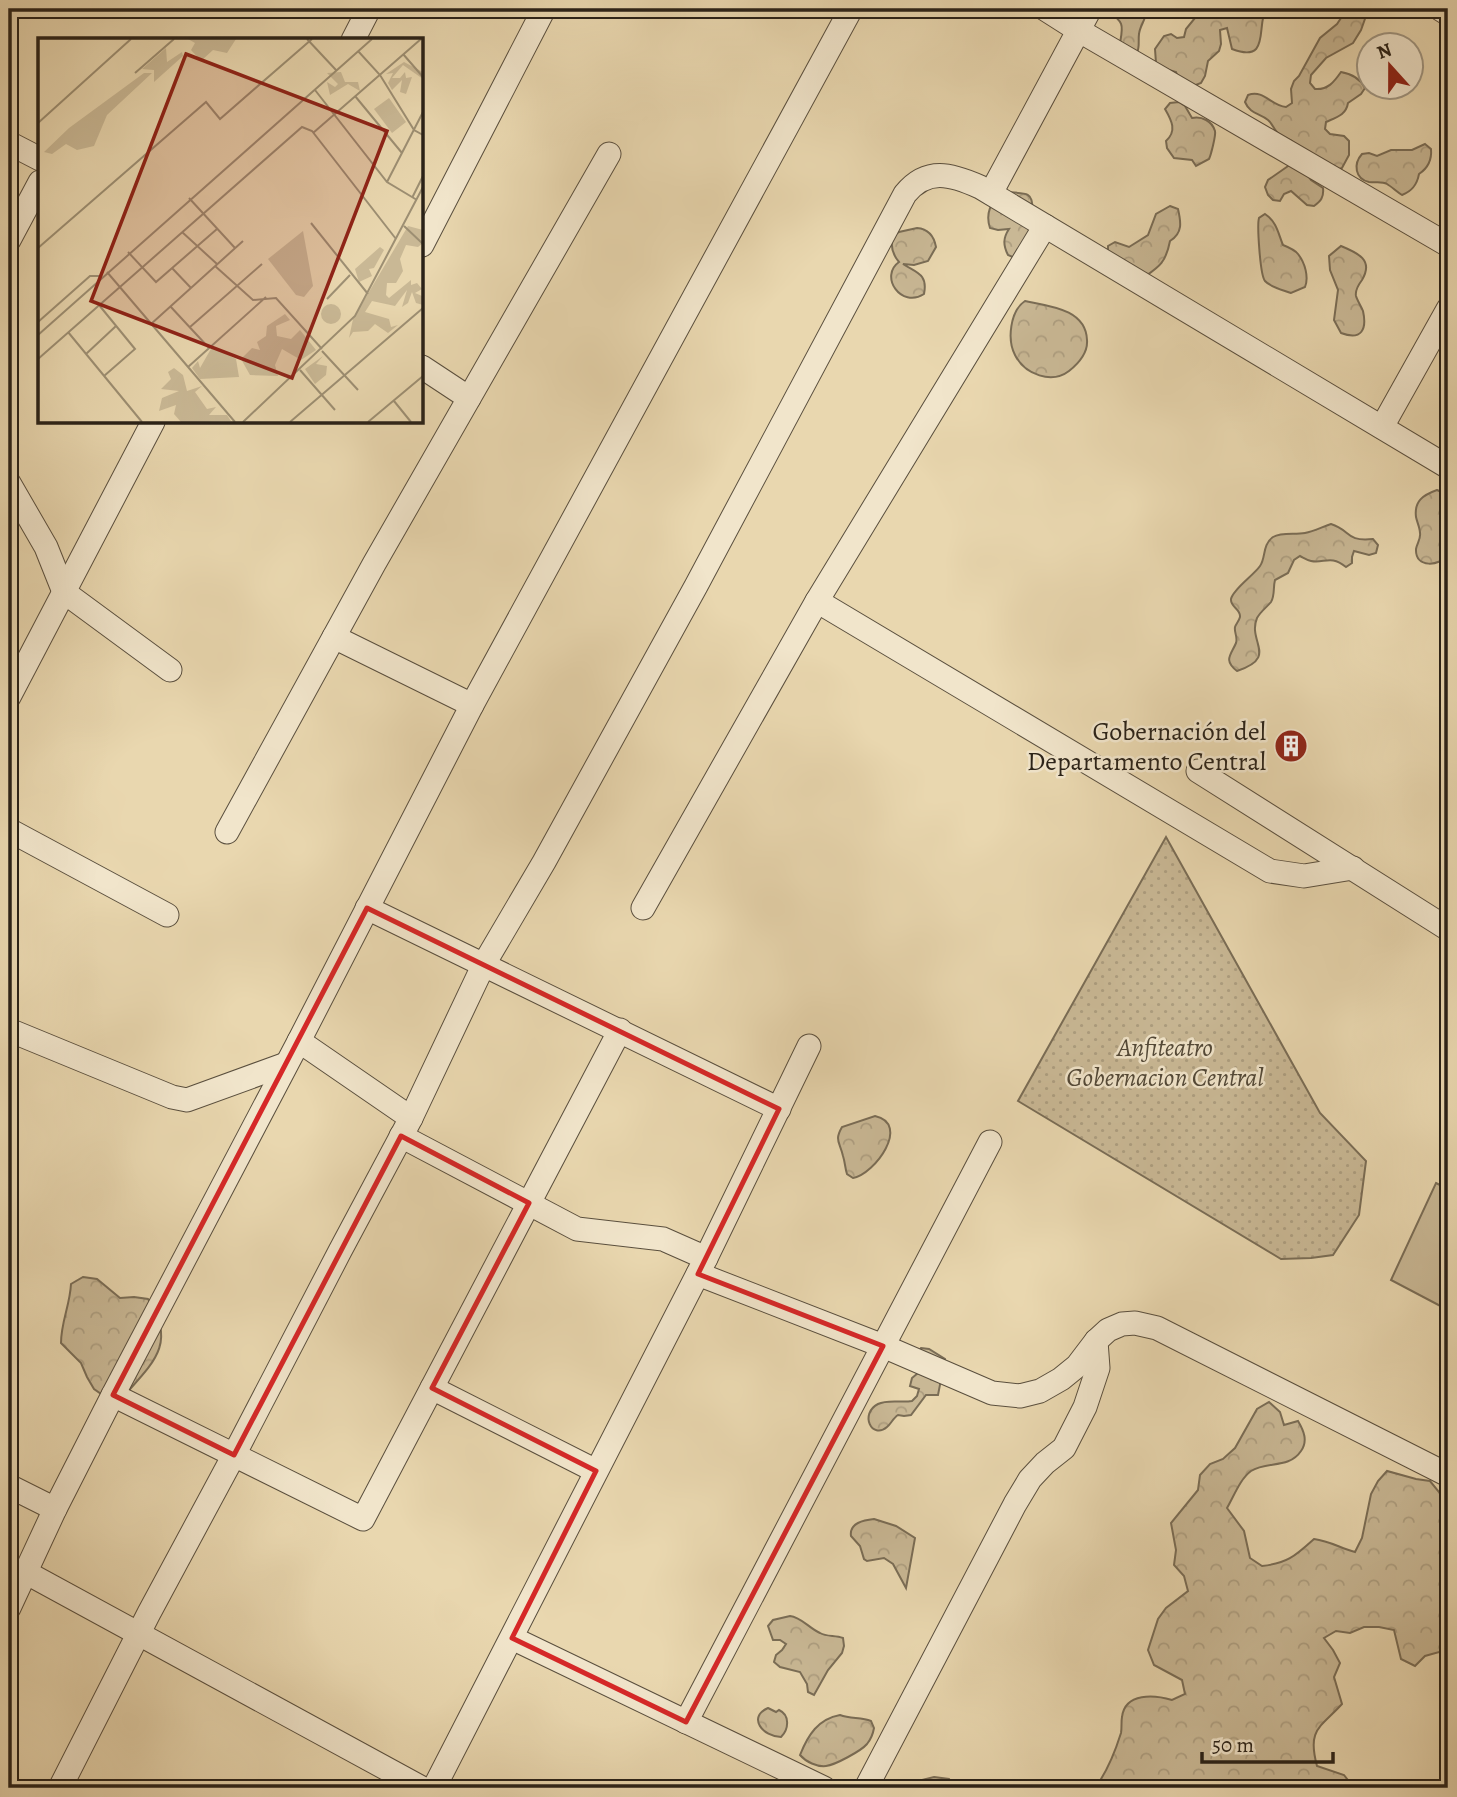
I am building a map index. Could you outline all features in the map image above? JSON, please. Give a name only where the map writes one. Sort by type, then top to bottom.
[{"type":"street","points":[[354,38],[369,9]]},
{"type":"street","points":[[424,241],[544,9]]},
{"type":"street","points":[[9,1608],[113,1395],[471,705],[851,9]]},
{"type":"street","points":[[1045,9],[1448,245]]},
{"type":"street","points":[[991,193],[1090,9]]},
{"type":"street","points":[[1440,9],[1448,14]]},
{"type":"street","points":[[9,143],[38,158]]},
{"type":"street","points":[[227,832],[374,564],[609,154]]},
{"type":"street","points":[[60,1788],[406,1127],[484,964],[544,862],[696,586],[905,194],[913,184],[926,177],[953,176],[980,187],[1448,467]]},
{"type":"street","points":[[9,240],[38,186]]},
{"type":"street","points":[[643,908],[817,601],[1045,226]]},
{"type":"street","points":[[1382,427],[1448,309]]},
{"type":"street","points":[[424,368],[470,398]]},
{"type":"street","points":[[9,696],[152,424]]},
{"type":"street","points":[[9,483],[46,547],[64,592],[170,670]]},
{"type":"street","points":[[817,601],[1270,871],[1304,876],[1353,869]]},
{"type":"street","points":[[334,637],[471,705]]},
{"type":"street","points":[[1198,771],[1448,929]]},
{"type":"street","points":[[9,830],[167,915]]},
{"type":"street","points":[[367,908],[779,1108]]},
{"type":"street","points":[[9,1030],[172,1097],[187,1100],[286,1064]]},
{"type":"street","points":[[113,1395],[363,1519],[620,1030]]},
{"type":"street","points":[[299,1041],[406,1127],[529,1203],[578,1229],[663,1239],[702,1266],[992,1393],[1020,1396],[1040,1391],[1077,1366],[1108,1330],[1122,1324],[1135,1323],[1157,1328],[1448,1475]]},
{"type":"street","points":[[434,1788],[702,1266],[809,1046]]},
{"type":"street","points":[[686,1721],[990,1142]]},
{"type":"street","points":[[866,1788],[1015,1504],[1030,1479],[1045,1462],[1064,1448],[1085,1407],[1098,1368],[1096,1342]]},
{"type":"street","points":[[432,1388],[596,1471]]},
{"type":"street","points":[[9,1486],[55,1510]]},
{"type":"street","points":[[26,1573],[422,1788]]},
{"type":"street","points":[[512,1638],[824,1788]]},
{"type":"highlighted area","points":[[367,908],[779,1109],[698,1274],[883,1346],[686,1722],[512,1638],[596,1471],[432,1388],[529,1203],[401,1136],[234,1455],[113,1395]]},
{"type":"green space","points":[[1107,9],[1147,9],[1137,53],[1119,49],[1122,26]]},
{"type":"green space","points":[[1198,9],[1266,9],[1257,47],[1244,52],[1232,49],[1227,28],[1220,30],[1219,51],[1208,61],[1201,83],[1188,88],[1181,86],[1176,72],[1156,63],[1155,49],[1164,36],[1171,34],[1177,38],[1184,37]]},
{"type":"green space","points":[[1340,9],[1361,9],[1366,16],[1353,43],[1326,58],[1311,75],[1310,83],[1315,89],[1327,87],[1341,72],[1356,78],[1356,97],[1348,103],[1343,113],[1326,122],[1325,129],[1330,134],[1344,136],[1349,141],[1349,155],[1342,168],[1307,174],[1323,188],[1322,198],[1314,206],[1307,205],[1291,191],[1284,194],[1280,201],[1273,200],[1265,187],[1268,180],[1291,164],[1295,144],[1278,133],[1268,120],[1252,111],[1245,102],[1248,95],[1259,94],[1281,106],[1286,107],[1292,103],[1291,89],[1294,81],[1320,38],[1341,18]]},
{"type":"green space","points":[[1179,102],[1185,106],[1192,118],[1206,120],[1212,124],[1215,131],[1209,159],[1196,166],[1192,160],[1174,158],[1167,148],[1166,141],[1172,126],[1165,109],[1170,103]]},
{"type":"green space","points":[[1425,144],[1431,149],[1429,163],[1419,174],[1414,187],[1402,195],[1385,183],[1369,182],[1358,174],[1357,162],[1362,154],[1377,156],[1391,150],[1412,150]]},
{"type":"green space","points":[[1000,192],[1027,194],[1032,201],[1035,226],[1015,258],[1008,255],[1005,248],[1009,229],[990,228],[990,209]]},
{"type":"green space","points":[[1170,206],[1178,209],[1179,231],[1170,241],[1162,262],[1136,283],[1108,254],[1108,246],[1115,242],[1129,247],[1148,235],[1156,214]]},
{"type":"green space","points":[[1265,214],[1275,224],[1283,245],[1295,251],[1300,258],[1306,275],[1305,287],[1291,293],[1265,281],[1258,230],[1259,218]]},
{"type":"green space","points":[[917,228],[930,234],[936,247],[928,261],[914,265],[903,264],[923,278],[924,294],[916,298],[901,294],[895,289],[891,275],[899,262],[893,250],[893,236]]},
{"type":"green space","points":[[1341,246],[1362,258],[1366,267],[1356,294],[1363,311],[1364,323],[1361,332],[1354,335],[1341,333],[1334,320],[1338,290],[1330,270],[1329,256]]},
{"type":"green space","points":[[1025,301],[1065,311],[1073,315],[1085,330],[1087,344],[1084,353],[1069,371],[1062,375],[1039,375],[1025,368],[1015,355],[1011,342],[1011,326],[1016,312]]},
{"type":"green space","points":[[1437,490],[1448,495],[1448,555],[1439,562],[1429,564],[1419,560],[1417,555],[1420,529],[1416,507],[1420,499]]},
{"type":"green space","points":[[1331,524],[1357,539],[1373,539],[1378,545],[1376,553],[1369,555],[1354,551],[1352,563],[1346,567],[1331,560],[1316,562],[1300,556],[1294,560],[1288,573],[1275,580],[1272,600],[1257,618],[1255,627],[1259,654],[1256,660],[1250,666],[1237,671],[1229,660],[1236,641],[1235,627],[1240,617],[1231,602],[1233,595],[1260,566],[1267,544],[1273,537],[1305,533]]},
{"type":"green space","name":"Anfiteatro Gobernacion Central","points":[[1166,837],[1320,1113],[1366,1161],[1359,1215],[1333,1255],[1281,1259],[1018,1101]]},
{"type":"green space","points":[[875,1116],[885,1121],[890,1128],[890,1138],[871,1168],[853,1178],[846,1172],[838,1135],[842,1127]]},
{"type":"green space","points":[[1436,1183],[1448,1189],[1448,1310],[1391,1280]]},
{"type":"green space","points":[[83,1277],[97,1279],[120,1298],[148,1299],[157,1315],[161,1341],[157,1353],[143,1375],[122,1398],[107,1398],[94,1389],[81,1363],[61,1343],[71,1284]]},
{"type":"green space","points":[[921,1348],[929,1349],[945,1359],[938,1395],[926,1395],[911,1415],[898,1415],[882,1430],[873,1428],[869,1419],[872,1408],[886,1402],[912,1401],[917,1396],[919,1389],[910,1386],[912,1378],[918,1373]]},
{"type":"green space","points":[[1269,1402],[1280,1412],[1284,1425],[1298,1421],[1305,1440],[1296,1457],[1284,1463],[1257,1468],[1247,1474],[1227,1508],[1244,1531],[1250,1558],[1262,1566],[1285,1561],[1314,1539],[1355,1552],[1362,1538],[1371,1494],[1387,1471],[1430,1481],[1448,1508],[1448,1657],[1439,1652],[1425,1656],[1415,1666],[1401,1659],[1394,1630],[1379,1627],[1364,1627],[1350,1633],[1336,1631],[1324,1638],[1340,1663],[1334,1677],[1342,1704],[1318,1730],[1314,1754],[1317,1766],[1344,1775],[1354,1788],[1095,1788],[1113,1755],[1121,1733],[1124,1709],[1129,1703],[1142,1697],[1172,1700],[1185,1694],[1182,1680],[1154,1665],[1148,1650],[1158,1619],[1166,1608],[1188,1591],[1184,1576],[1174,1565],[1176,1550],[1171,1523],[1198,1490],[1200,1475],[1210,1464],[1223,1459],[1235,1448],[1257,1409]]},
{"type":"green space","points":[[874,1519],[896,1526],[915,1538],[906,1588],[893,1564],[884,1558],[867,1561],[864,1559],[860,1546],[851,1536],[855,1525]]},
{"type":"green space","points":[[790,1616],[823,1634],[843,1638],[842,1653],[828,1670],[814,1695],[808,1692],[800,1672],[780,1667],[774,1662],[776,1655],[786,1644],[773,1640],[768,1626],[773,1620]]},
{"type":"green space","points":[[768,1708],[783,1712],[787,1719],[787,1726],[781,1737],[768,1734],[760,1726],[759,1716]]},
{"type":"green space","points":[[840,1715],[871,1721],[874,1728],[867,1744],[848,1757],[826,1766],[815,1765],[802,1758],[800,1755],[803,1748],[815,1729],[826,1720]]},
{"type":"green space","points":[[934,1777],[949,1779],[955,1788],[907,1788],[918,1781]]},
{"type":"place","name":"Gobernación del Departamento Central","points":[[1291,746]]}]
